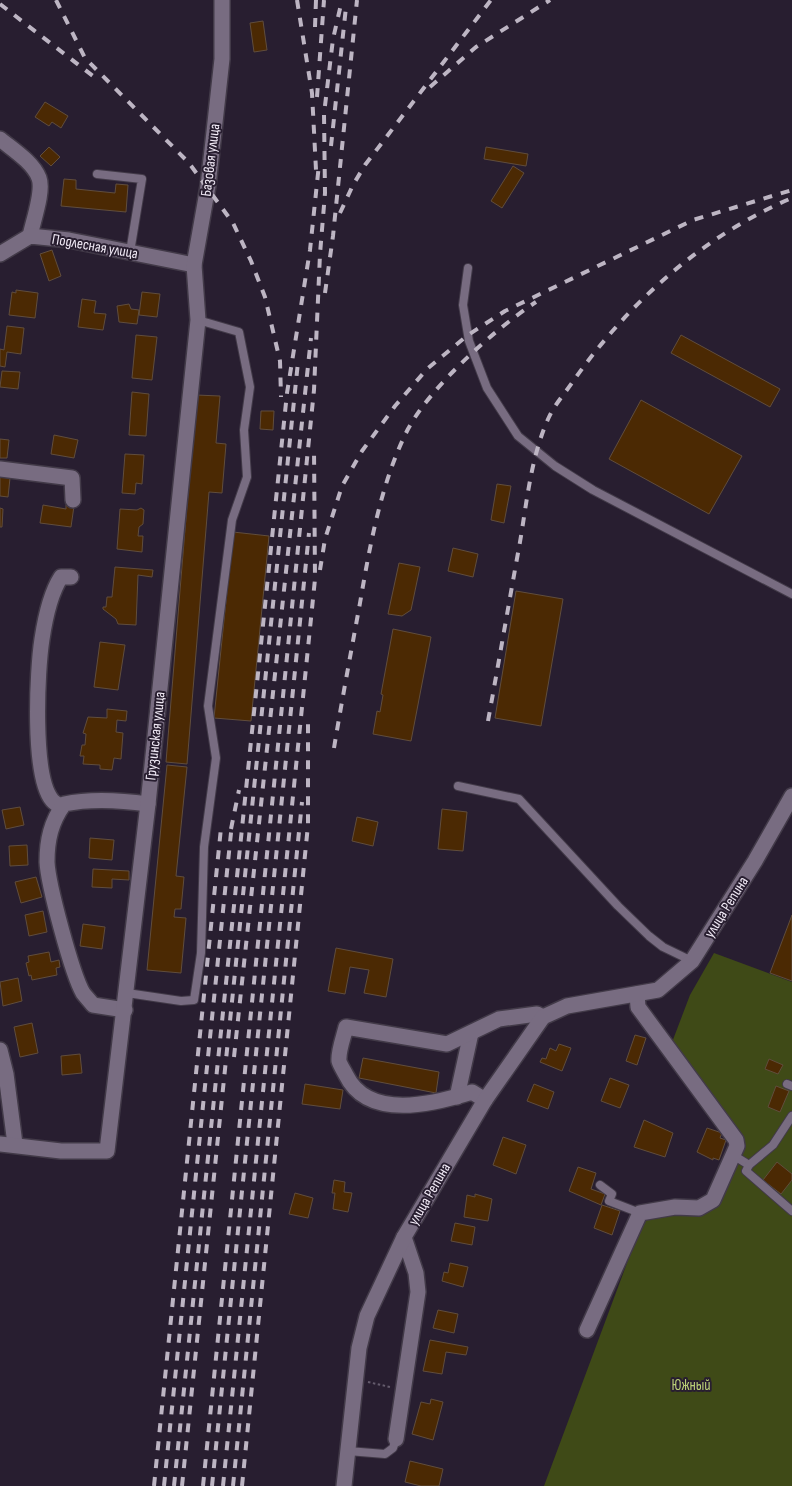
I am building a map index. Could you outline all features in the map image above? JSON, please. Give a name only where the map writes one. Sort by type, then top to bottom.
[{"type":"street","name":"Базовая улица","points":[[198,320],[194,265],[208,186],[222,59],[222,0]]},
{"type":"street","points":[[0,139],[33,168],[39,178],[40,188],[30,236],[1,258]]},
{"type":"street","name":"Подлесная улица","points":[[30,236],[130,252],[194,265]]},
{"type":"street","name":"Грузинская улица","points":[[7,1144],[61,1150],[107,1151],[148,804],[198,320]]},
{"type":"street","points":[[0,469],[72,478],[73,500]]},
{"type":"street","points":[[62,807],[52,800],[45,784],[37,718],[42,638],[55,586],[61,577],[71,577]]},
{"type":"street","name":"улица Репина","points":[[344,1486],[359,1348],[367,1316],[404,1238],[485,1100],[543,1017],[566,1006],[658,990],[692,961],[755,861],[792,796]]},
{"type":"street","points":[[125,1010],[93,1005],[83,993],[77,979],[50,880],[47,862],[53,818],[64,804],[79,801],[121,800],[148,804]]},
{"type":"street","points":[[587,1330],[640,1213],[675,1207],[699,1208],[713,1200],[737,1146],[736,1140],[638,1007],[638,994]]},
{"type":"street","points":[[485,1100],[472,1092],[442,1102],[417,1105],[394,1105],[372,1100],[350,1084],[339,1061],[346,1027],[447,1044],[499,1019],[537,1014],[543,1017]]},
{"type":"street","points":[[457,1097],[471,1032]]},
{"type":"street","points":[[0,1050],[6,1074],[7,1144]]},
{"type":"street","points":[[396,1439],[418,1292],[416,1273],[404,1238]]},
{"type":"lane","points":[[97,174],[142,179],[130,252]]},
{"type":"lane","points":[[468,268],[463,305],[469,341],[487,388],[518,436],[555,466],[594,490],[792,594]]},
{"type":"lane","points":[[127,993],[181,1002],[194,1000],[200,953],[204,847],[216,758],[208,706],[232,520],[247,478],[244,430],[250,387],[238,332],[198,320]]},
{"type":"lane","points":[[458,786],[519,799],[618,906],[649,936],[663,947],[692,961]]},
{"type":"lane","points":[[792,1116],[772,1145],[746,1171],[792,1211]]},
{"type":"lane","points":[[733,1156],[750,1165]]},
{"type":"lane","points":[[600,1185],[612,1194],[609,1201],[640,1213]]},
{"type":"lane","points":[[348,1451],[385,1454],[393,1448],[396,1439]]},
{"type":"path","points":[[356,1379],[404,1390]]},
{"type":"green space","name":"Южный","points":[[714,953],[792,982],[792,1486],[544,1486],[646,1212],[699,1208],[737,1146],[671,1045],[690,995]]},
{"type":"building","points":[[263,21],[267,50],[254,52],[250,23]]},
{"type":"building","points":[[45,102],[68,116],[61,128],[52,122],[49,126],[35,117]]},
{"type":"building","points":[[49,147],[60,157],[51,166],[40,156]]},
{"type":"building","points":[[486,147],[528,154],[526,166],[484,159]]},
{"type":"building","points":[[513,166],[524,173],[502,208],[491,201]]},
{"type":"building","points":[[64,179],[76,180],[76,189],[115,193],[116,184],[128,185],[126,212],[61,206]]},
{"type":"building","points":[[52,250],[61,276],[49,281],[40,254]]},
{"type":"building","points":[[16,290],[38,293],[35,318],[9,315],[12,292],[16,293]]},
{"type":"building","points":[[142,292],[160,294],[157,317],[139,315]]},
{"type":"building","points":[[82,299],[96,301],[94,313],[106,314],[103,330],[78,327]]},
{"type":"building","points":[[129,304],[131,309],[139,310],[137,324],[119,322],[117,306]]},
{"type":"building","points":[[7,326],[24,328],[21,354],[7,352],[5,367],[0,366],[0,349],[4,350]]},
{"type":"building","points":[[136,335],[157,337],[152,380],[132,378]]},
{"type":"building","points":[[681,335],[780,389],[770,407],[671,353]]},
{"type":"building","points":[[2,371],[20,372],[18,389],[0,387]]},
{"type":"building","points":[[132,392],[149,394],[146,436],[129,435]]},
{"type":"building","points":[[196,395],[220,396],[216,443],[226,444],[222,493],[209,492],[187,764],[166,762]]},
{"type":"building","points":[[641,400],[742,456],[709,514],[609,459]]},
{"type":"building","points":[[261,411],[274,411],[273,430],[260,429]]},
{"type":"building","points":[[54,435],[78,440],[74,458],[51,454]]},
{"type":"building","points":[[0,439],[9,440],[7,458],[0,458]]},
{"type":"building","points":[[125,454],[144,455],[142,484],[136,483],[135,494],[122,493]]},
{"type":"building","points":[[0,477],[10,478],[8,497],[0,496]]},
{"type":"building","points":[[497,484],[511,486],[504,523],[491,520]]},
{"type":"building","points":[[43,505],[66,509],[66,505],[74,506],[71,527],[40,523]]},
{"type":"building","points":[[0,508],[3,509],[2,527],[0,527]]},
{"type":"building","points":[[141,508],[144,510],[143,524],[139,527],[138,536],[143,536],[142,552],[117,549],[120,509],[137,510]]},
{"type":"building","points":[[233,532],[269,536],[251,721],[214,718]]},
{"type":"building","points":[[453,548],[478,554],[473,577],[448,571]]},
{"type":"building","points":[[399,563],[420,567],[411,610],[402,616],[388,614]]},
{"type":"building","points":[[115,567],[153,570],[152,577],[138,575],[136,625],[118,624],[116,619],[103,609],[103,607],[106,607],[107,597],[112,597]]},
{"type":"building","points":[[516,591],[563,599],[541,726],[495,718]]},
{"type":"building","points":[[393,629],[431,637],[411,741],[373,734],[377,711],[380,712],[383,695],[381,694]]},
{"type":"building","points":[[100,642],[125,645],[118,690],[94,687]]},
{"type":"building","points":[[107,709],[127,711],[126,721],[117,720],[116,732],[123,733],[121,759],[114,758],[112,770],[100,769],[100,765],[83,764],[84,756],[80,756],[82,745],[85,745],[86,734],[83,733],[88,717],[107,718]]},
{"type":"building","points":[[167,765],[187,767],[176,876],[184,877],[181,909],[175,909],[174,917],[186,918],[181,973],[147,970]]},
{"type":"building","points":[[20,807],[24,825],[6,829],[2,810]]},
{"type":"building","points":[[442,809],[467,812],[463,851],[438,849]]},
{"type":"building","points":[[357,817],[378,822],[373,846],[352,841]]},
{"type":"building","points":[[90,838],[114,840],[112,860],[89,858]]},
{"type":"building","points":[[27,845],[28,865],[10,866],[9,846]]},
{"type":"building","points":[[93,869],[129,871],[129,880],[112,879],[112,888],[92,887]]},
{"type":"building","points":[[36,877],[42,897],[21,903],[15,882]]},
{"type":"building","points":[[43,911],[47,932],[29,936],[25,915]]},
{"type":"building","points":[[792,915],[792,981],[770,973]]},
{"type":"building","points":[[83,924],[105,927],[102,949],[80,946]]},
{"type":"building","points":[[336,948],[393,959],[386,997],[364,993],[369,970],[350,967],[345,994],[328,991]]},
{"type":"building","points":[[49,952],[51,962],[59,960],[60,967],[56,968],[57,975],[32,980],[26,963],[29,962],[28,956]]},
{"type":"building","points":[[18,978],[22,1001],[3,1006],[0,982]]},
{"type":"building","points":[[32,1023],[38,1053],[20,1057],[14,1027]]},
{"type":"building","points":[[635,1035],[646,1038],[637,1065],[626,1061]]},
{"type":"building","points":[[559,1044],[571,1048],[562,1071],[540,1062],[542,1058],[546,1059],[550,1048],[556,1051]]},
{"type":"building","points":[[80,1054],[82,1073],[62,1075],[61,1056]]},
{"type":"building","points":[[363,1058],[439,1072],[436,1093],[359,1078]]},
{"type":"building","points":[[769,1059],[783,1065],[778,1074],[765,1069]]},
{"type":"building","points":[[610,1078],[629,1085],[620,1108],[601,1101]]},
{"type":"building","points":[[305,1084],[343,1090],[340,1109],[302,1104]]},
{"type":"building","points":[[534,1084],[554,1092],[548,1109],[527,1101]]},
{"type":"building","points":[[776,1086],[789,1091],[780,1112],[768,1107]]},
{"type":"building","points":[[644,1120],[673,1133],[665,1157],[634,1147]]},
{"type":"building","points":[[707,1128],[722,1133],[720,1138],[726,1140],[719,1160],[713,1158],[713,1160],[697,1152]]},
{"type":"building","points":[[503,1137],[526,1145],[516,1174],[493,1165]]},
{"type":"building","points":[[777,1162],[792,1174],[792,1180],[781,1194],[763,1180]]},
{"type":"building","points":[[578,1167],[596,1173],[591,1189],[605,1194],[601,1205],[569,1191]]},
{"type":"building","points":[[334,1180],[345,1182],[344,1192],[352,1193],[348,1212],[333,1209],[335,1193],[332,1193]]},
{"type":"building","points":[[295,1193],[313,1198],[308,1218],[289,1214]]},
{"type":"building","points":[[475,1194],[492,1199],[488,1221],[464,1217],[467,1195],[475,1197]]},
{"type":"building","points":[[602,1205],[620,1211],[612,1235],[594,1228]]},
{"type":"building","points":[[455,1223],[475,1227],[472,1245],[451,1241]]},
{"type":"building","points":[[450,1263],[468,1267],[463,1287],[442,1281],[444,1272],[448,1273]]},
{"type":"building","points":[[438,1310],[458,1314],[454,1333],[433,1328]]},
{"type":"building","points":[[430,1340],[468,1347],[466,1355],[446,1352],[442,1374],[423,1371]]},
{"type":"building","points":[[431,1399],[443,1402],[433,1440],[412,1434],[421,1402],[430,1404]]},
{"type":"building","points":[[410,1461],[443,1469],[439,1486],[421,1486],[405,1482]]},
{"type":"railway","points":[[56,0],[85,58],[189,163],[233,223],[265,297],[280,361],[281,397]]},
{"type":"railway","points":[[297,0],[312,93],[316,170]]},
{"type":"railway","points":[[315,27],[316,0]]},
{"type":"railway","points":[[317,97],[324,0]]},
{"type":"railway","points":[[203,1486],[314,390],[320,254],[325,193],[324,114],[333,39],[342,0]]},
{"type":"railway","points":[[325,293],[333,236],[357,0]]},
{"type":"railway","points":[[340,213],[365,165],[491,0]]},
{"type":"railway","points":[[430,87],[476,47],[550,0]]},
{"type":"railway","points":[[0,4],[98,80]]},
{"type":"railway","points":[[331,146],[346,7]]},
{"type":"railway","points":[[174,1486],[287,393],[310,250],[319,164]]},
{"type":"railway","points":[[320,570],[325,539],[342,486],[362,451],[395,406],[427,369],[468,335],[505,311],[693,220],[792,190]]},
{"type":"railway","points":[[488,721],[530,479],[538,447],[551,412],[596,351],[619,324],[671,274],[699,251],[729,231],[760,213],[792,198]]},
{"type":"railway","points":[[334,748],[372,536],[391,470],[408,429],[418,412],[465,359],[502,327],[536,302]]},
{"type":"railway","points":[[234,1057],[311,338]]},
{"type":"railway","points":[[182,1486],[298,362]]},
{"type":"railway","points":[[223,1486],[315,579],[314,448]]},
{"type":"railway","points":[[212,1486],[309,533]]},
{"type":"railway","points":[[242,1486],[308,825],[308,716]]},
{"type":"railway","points":[[231,829],[239,790]]},
{"type":"railway","points":[[233,1486],[302,802]]},
{"type":"railway","points":[[164,1486],[232,823]]},
{"type":"railway","points":[[154,1486],[221,828]]}]
